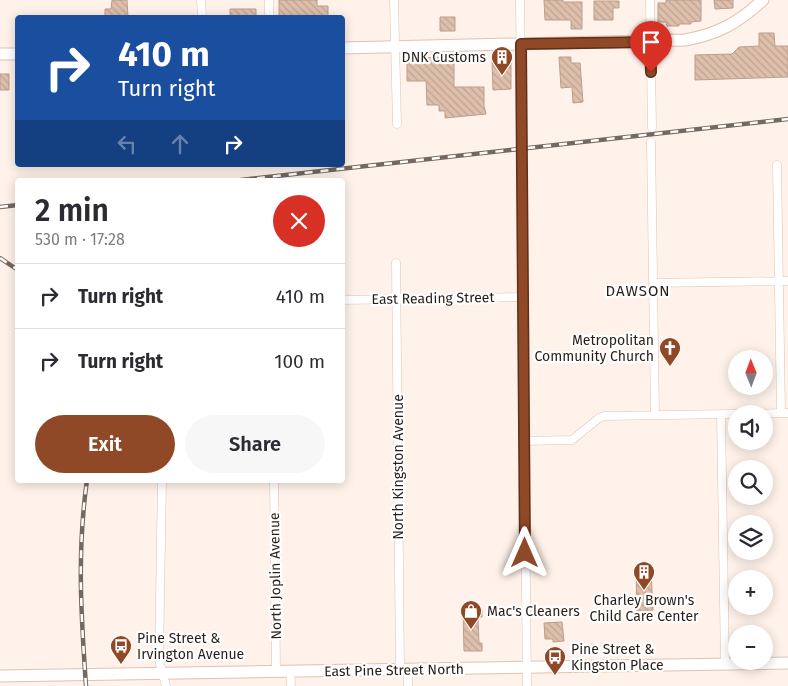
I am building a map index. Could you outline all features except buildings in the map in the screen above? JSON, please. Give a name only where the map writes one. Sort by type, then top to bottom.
[{"type":"main road","points":[[345,48],[685,40],[721,30],[741,18],[763,0]]},
{"type":"main road","points":[[0,54],[15,54]]},
{"type":"main road","name":"East Pine Street North","points":[[0,676],[788,663]]},
{"type":"street","points":[[201,0],[202,15]]},
{"type":"street","points":[[269,0],[269,15]]},
{"type":"street","points":[[394,0],[397,124]]},
{"type":"street","points":[[520,0],[527,686]]},
{"type":"street","points":[[650,0],[652,128]]},
{"type":"street","points":[[651,142],[655,415]]},
{"type":"street","points":[[524,441],[572,440],[604,416],[784,413],[777,165]]},
{"type":"street","name":"North Kingston Avenue","points":[[396,263],[404,670],[408,686]]},
{"type":"street","points":[[654,282],[788,281]]},
{"type":"street","name":"East Reading Street","points":[[345,300],[523,296]]},
{"type":"street","points":[[720,414],[724,664]]},
{"type":"street","points":[[162,483],[158,660],[166,686]]},
{"type":"street","name":"North Joplin Avenue","points":[[274,483],[276,671]]},
{"type":"street","points":[[290,671],[290,686]]},
{"type":"railway","points":[[259,178],[788,119]]},
{"type":"railway","points":[[0,207],[15,205]]},
{"type":"railway","points":[[0,258],[15,268]]},
{"type":"railway","points":[[86,686],[81,608],[81,558],[87,483]]},
{"type":"place","name":"DNK Customs","points":[[502,76]]},
{"type":"place","name":"Metropolitan Community Church","points":[[670,367]]},
{"type":"place","name":"Charley Brown's Child Care Center","points":[[644,591]]},
{"type":"place","name":"Mac's Cleaners","points":[[471,630]]},
{"type":"place","name":"Pine Street & Irvington Avenue","points":[[121,665]]},
{"type":"place","name":"Pine Street & Kingston Place","points":[[555,676]]},
{"type":"district","name":"DAWSON","points":[[638,291]]},
{"type":"route","points":[[525,553],[521,44],[650,42],[651,72]]}]
